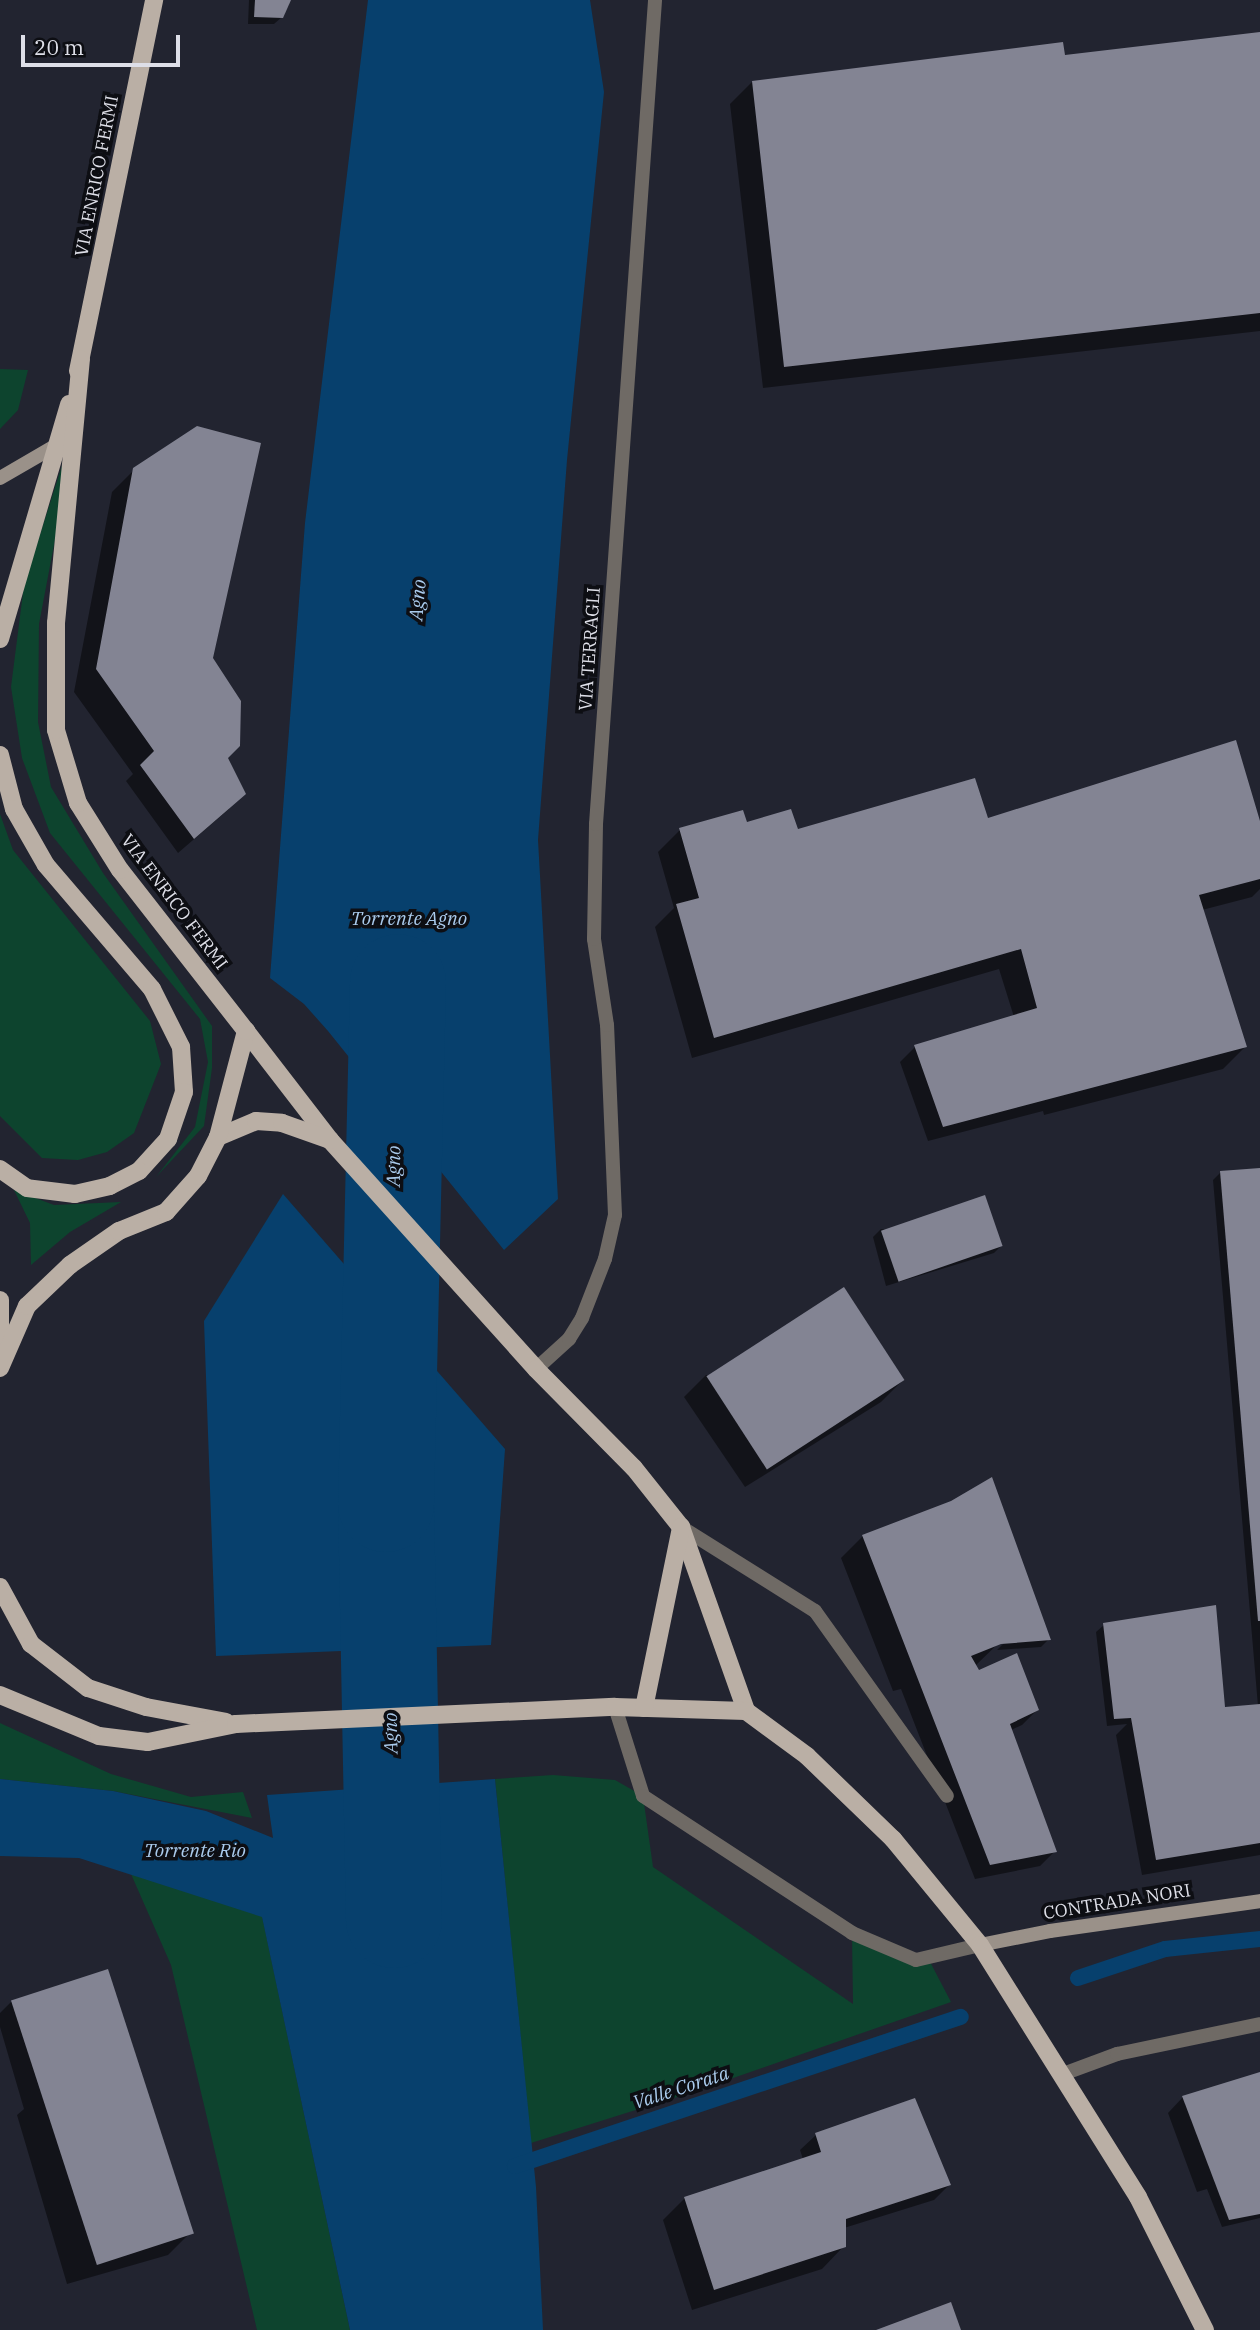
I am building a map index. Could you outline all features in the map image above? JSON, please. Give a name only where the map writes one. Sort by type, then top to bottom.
[{"type":"main road","name":"VIA ENRICO FERMI","points":[[0,639],[81,359],[154,0]]},
{"type":"main road","name":"VIA ENRICO FERMI","points":[[81,359],[56,623],[56,730],[78,803],[120,870],[330,1140],[520,1350],[634,1468],[681,1527],[746,1711]]},
{"type":"main road","points":[[0,755],[15,809],[46,865],[152,989],[181,1047],[184,1092],[168,1139],[139,1171],[110,1186],[75,1194],[27,1188],[0,1170]]},
{"type":"main road","points":[[0,1368],[27,1306],[70,1265],[119,1231],[166,1212],[198,1176],[218,1137],[246,1031]]},
{"type":"main road","points":[[218,1137],[256,1121],[282,1123],[330,1140]]},
{"type":"main road","points":[[0,1300],[0,1354]]},
{"type":"main road","points":[[643,1708],[681,1527]]},
{"type":"main road","points":[[0,1587],[31,1644],[88,1688],[146,1707],[236,1724]]},
{"type":"main road","points":[[0,1695],[99,1736],[148,1742],[236,1724],[615,1707],[746,1711],[807,1756],[893,1839],[980,1945],[1138,2197],[1205,2330]]},
{"type":"street","name":"VIA TERRAGLI","points":[[537,1368],[569,1339],[582,1318],[606,1259],[615,1215],[607,1025],[594,939],[596,824],[655,0]]},
{"type":"street","points":[[0,478],[57,445]]},
{"type":"street","points":[[681,1527],[815,1611],[947,1796]]},
{"type":"street","points":[[615,1707],[643,1796],[852,1933],[916,1960],[980,1945]]},
{"type":"street","name":"CONTRADA NORI","points":[[980,1945],[1050,1931],[1260,1901]]},
{"type":"street","points":[[1063,2074],[1117,2054],[1260,2024]]},
{"type":"green space","points":[[0,369],[28,370],[18,410],[0,429]]},
{"type":"green space","points":[[65,456],[57,529],[39,624],[38,722],[51,787],[103,873],[212,1026],[212,1068],[204,1126],[156,1177],[195,1127],[208,1062],[200,1019],[50,833],[22,758],[11,687],[24,585]]},
{"type":"green space","points":[[0,814],[13,850],[150,1021],[161,1064],[134,1133],[107,1152],[78,1160],[42,1158],[0,1116]]},
{"type":"green space","points":[[14,1190],[54,1205],[121,1202],[70,1232],[31,1265],[30,1223]]},
{"type":"green space","points":[[0,1723],[111,1774],[191,1797],[243,1792],[252,1818],[113,1791],[0,1779]]},
{"type":"green space","points":[[553,1775],[615,1780],[643,1796],[653,1867],[853,2004],[852,1933],[928,1958],[951,2002],[696,2091],[531,2143],[495,1779]]},
{"type":"green space","points":[[131,1874],[262,1916],[350,2330],[257,2330],[171,1965]]},
{"type":"water","name":"Torrente Agno","points":[[368,0],[590,0],[604,92],[567,460],[538,840],[558,1199],[504,1250],[328,1031],[304,1004],[270,978],[305,523]]},
{"type":"water","points":[[283,1194],[505,1449],[491,1645],[216,1656],[204,1321]]},
{"type":"water","name":"Torrente Rio","points":[[0,1779],[113,1791],[206,1811],[273,1838],[267,1795],[495,1779],[536,2187],[543,2330],[350,2330],[262,1917],[79,1858],[0,1856]]},
{"type":"building","points":[[255,0],[291,0],[283,18],[254,17]]},
{"type":"building","points":[[1260,32],[1260,313],[784,367],[752,81],[1063,42],[1065,55]]},
{"type":"building","points":[[197,426],[261,443],[213,658],[241,701],[240,746],[228,758],[246,794],[194,839],[140,765],[154,751],[96,669],[133,468]]},
{"type":"building","points":[[1236,740],[1260,821],[1260,879],[1199,895],[1247,1047],[943,1127],[914,1045],[1037,1008],[1021,949],[714,1038],[676,904],[699,898],[679,828],[743,810],[747,822],[791,809],[798,829],[975,778],[988,818]]},
{"type":"building","points":[[1260,1168],[1260,1621],[1258,1621],[1220,1171]]},
{"type":"building","points":[[985,1195],[1003,1246],[899,1282],[881,1231]]},
{"type":"building","points":[[844,1287],[904,1380],[767,1469],[706,1376]]},
{"type":"building","points":[[992,1477],[1051,1640],[1001,1644],[971,1656],[979,1670],[1017,1653],[1039,1710],[1010,1724],[1057,1852],[990,1865],[862,1535],[951,1501]]},
{"type":"building","points":[[1216,1605],[1225,1707],[1260,1704],[1260,1843],[1156,1860],[1131,1718],[1114,1719],[1103,1623]]},
{"type":"building","points":[[108,1969],[194,2233],[97,2265],[11,2001]]},
{"type":"building","points":[[1260,2072],[1260,2214],[1229,2220],[1182,2096]]},
{"type":"building","points":[[915,2098],[951,2185],[846,2219],[846,2247],[714,2290],[684,2197],[821,2152],[815,2133]]},
{"type":"building","points":[[951,2302],[961,2330],[876,2330]]},
{"type":"waterway","name":"Agno","points":[[394,1920],[386,1504],[398,982]]},
{"type":"waterway","name":"Valle Corata","points":[[1078,1978],[1165,1949],[1260,1939]]},
{"type":"waterway","name":"Valle Corata","points":[[515,2166],[961,2017]]}]
